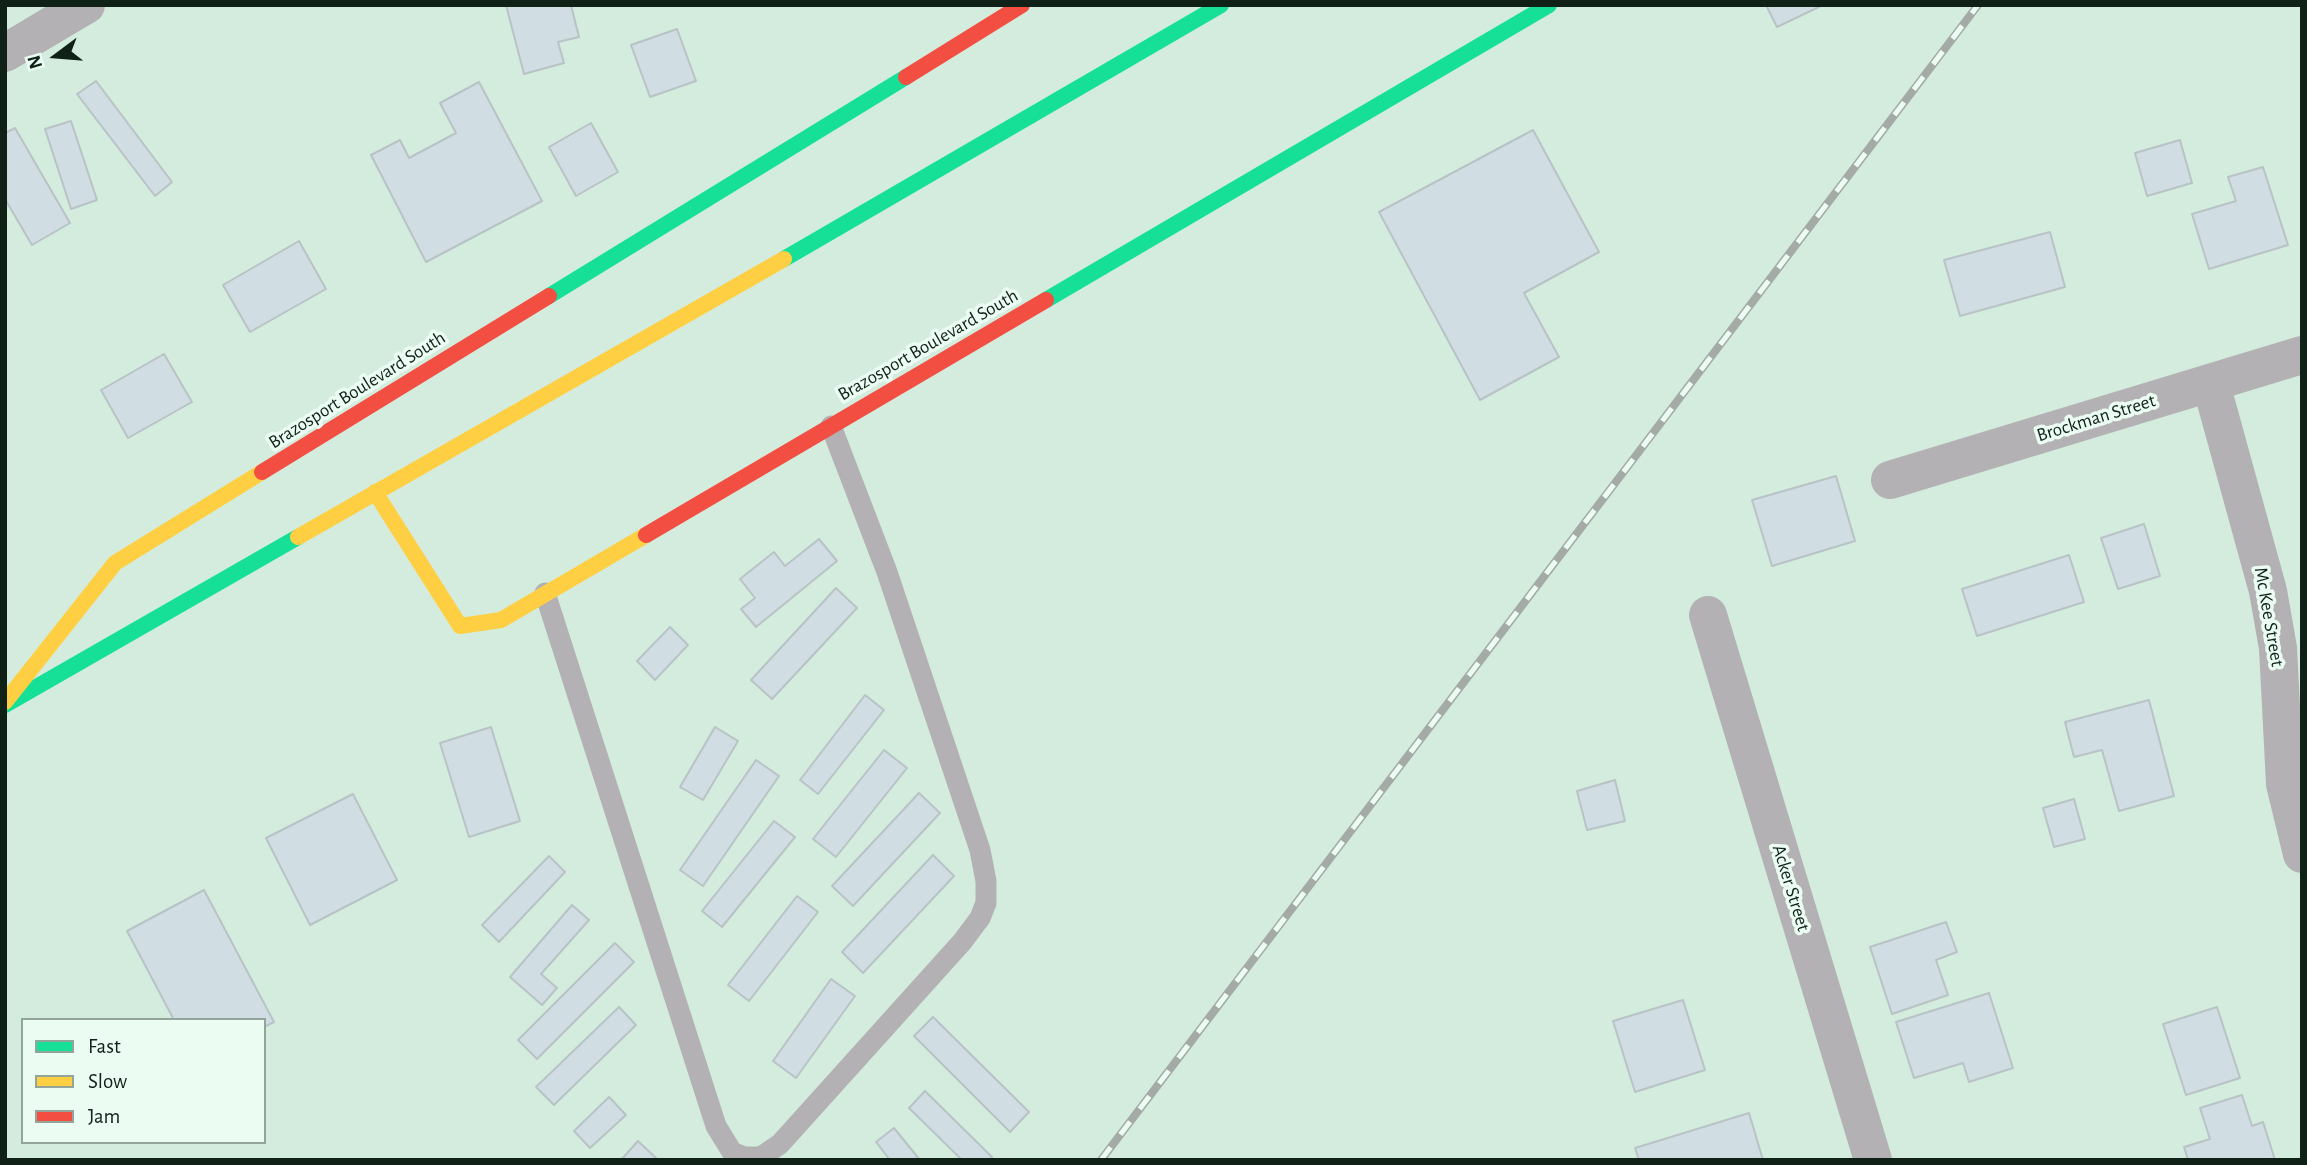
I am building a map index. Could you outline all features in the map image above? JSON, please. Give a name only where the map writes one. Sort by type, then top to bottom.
[{"type":"street","points":[[5,53],[86,5]]},
{"type":"street","name":"Brazosport Boulevard South","points":[[5,704],[115,563],[1022,5]]},
{"type":"street","name":"Brazosport Boulevard South","points":[[5,704],[981,146],[1221,5]]},
{"type":"street","name":"Brazosport Boulevard South","points":[[375,492],[460,626],[501,620],[1549,5]]},
{"type":"street","name":"Brockman Street","points":[[1890,480],[2302,355]]},
{"type":"street","name":"Mc Kee Street","points":[[2211,384],[2268,591],[2278,648],[2286,784],[2302,854]]},
{"type":"street","name":"Acker Street","points":[[1708,615],[1873,1160]]},
{"type":"lane","points":[[545,593],[716,1126],[732,1152],[744,1157],[761,1157],[780,1144],[962,943],[980,918],[986,902],[986,880],[980,850],[887,572],[831,426]]},
{"type":"building","points":[[506,5],[571,5],[579,37],[558,42],[564,63],[524,74]]},
{"type":"building","points":[[1766,5],[1823,5],[1777,27]]},
{"type":"building","points":[[677,29],[696,81],[650,97],[631,45]]},
{"type":"building","points":[[96,81],[172,182],[155,196],[77,94]]},
{"type":"building","points":[[479,82],[542,201],[426,262],[371,155],[400,140],[409,158],[456,133],[440,103]]},
{"type":"building","points":[[71,121],[97,200],[71,209],[45,129]]},
{"type":"building","points":[[591,123],[618,172],[576,196],[549,147]]},
{"type":"building","points":[[15,128],[70,223],[32,245],[5,199],[5,133]]},
{"type":"building","points":[[1533,130],[1599,252],[1524,293],[1559,357],[1480,400],[1379,212]]},
{"type":"building","points":[[2180,140],[2192,183],[2147,196],[2135,153]]},
{"type":"building","points":[[2263,167],[2288,245],[2209,269],[2192,214],[2236,201],[2228,177]]},
{"type":"building","points":[[2050,232],[2065,287],[1960,316],[1944,260]]},
{"type":"building","points":[[299,241],[326,289],[250,332],[223,285]]},
{"type":"building","points":[[164,354],[192,402],[128,438],[101,390]]},
{"type":"building","points":[[1836,476],[1855,541],[1772,566],[1752,500]]},
{"type":"building","points":[[2144,524],[2160,576],[2118,589],[2101,538]]},
{"type":"building","points":[[819,539],[837,561],[756,627],[741,609],[755,598],[740,579],[774,552],[785,566]]},
{"type":"building","points":[[2069,555],[2084,602],[1977,636],[1962,589]]},
{"type":"building","points":[[836,588],[857,608],[772,699],[751,680]]},
{"type":"building","points":[[670,627],[688,645],[655,680],[637,661]]},
{"type":"building","points":[[865,695],[884,710],[818,794],[800,780]]},
{"type":"building","points":[[2149,700],[2174,796],[2119,811],[2102,750],[2074,757],[2065,722]]},
{"type":"building","points":[[491,727],[520,821],[469,837],[440,743]]},
{"type":"building","points":[[715,727],[738,741],[703,800],[680,787]]},
{"type":"building","points":[[884,750],[907,768],[836,857],[813,839]]},
{"type":"building","points":[[756,760],[779,776],[703,886],[680,870]]},
{"type":"building","points":[[1615,780],[1625,821],[1587,830],[1577,791]]},
{"type":"building","points":[[919,793],[940,813],[853,906],[832,886]]},
{"type":"building","points":[[353,794],[397,880],[310,925],[266,838]]},
{"type":"building","points":[[2074,799],[2085,839],[2054,847],[2043,808]]},
{"type":"building","points":[[774,821],[795,837],[722,927],[702,911]]},
{"type":"building","points":[[933,855],[954,876],[863,973],[842,952]]},
{"type":"building","points":[[549,856],[565,872],[499,942],[482,925]]},
{"type":"building","points":[[204,890],[274,1022],[266,1026],[266,1018],[173,1018],[127,931]]},
{"type":"building","points":[[797,896],[818,912],[749,1001],[728,985]]},
{"type":"building","points":[[572,905],[589,920],[541,974],[557,988],[542,1005],[510,977]]},
{"type":"building","points":[[1946,922],[1957,952],[1936,960],[1948,995],[1892,1014],[1870,947]]},
{"type":"building","points":[[615,943],[634,962],[537,1059],[518,1040]]},
{"type":"building","points":[[831,979],[855,996],[796,1078],[773,1061]]},
{"type":"building","points":[[1989,993],[2013,1068],[1969,1082],[1963,1063],[1914,1078],[1896,1022]]},
{"type":"building","points":[[1683,1000],[1705,1070],[1635,1092],[1613,1021]]},
{"type":"building","points":[[619,1007],[636,1025],[554,1105],[536,1087]]},
{"type":"building","points":[[2217,1007],[2240,1078],[2186,1095],[2163,1024]]},
{"type":"building","points":[[933,1017],[1029,1112],[1010,1132],[914,1036]]},
{"type":"building","points":[[925,1091],[992,1157],[989,1160],[962,1160],[909,1108]]},
{"type":"building","points":[[2242,1095],[2252,1126],[2263,1122],[2275,1160],[2188,1160],[2184,1147],[2210,1139],[2200,1108]]},
{"type":"building","points":[[609,1097],[626,1115],[590,1148],[574,1131]]},
{"type":"building","points":[[1749,1113],[1763,1160],[1639,1160],[1635,1148]]},
{"type":"building","points":[[894,1128],[920,1160],[890,1160],[876,1142]]},
{"type":"building","points":[[638,1141],[656,1158],[621,1160]]},
{"type":"railway","points":[[1101,1160],[1978,5]]},
{"type":"traffic: fast","points":[[784,259],[1221,5]]},
{"type":"traffic: fast","points":[[1046,300],[1549,5]]},
{"type":"traffic: fast","points":[[549,296],[906,77]]},
{"type":"traffic: fast","points":[[5,705],[298,537]]},
{"type":"traffic: slow","points":[[298,537],[784,259]]},
{"type":"traffic: slow","points":[[5,702],[115,563],[262,472]]},
{"type":"traffic: slow","points":[[375,492],[460,626],[501,620],[646,535]]},
{"type":"traffic: jam","points":[[906,77],[1022,5]]},
{"type":"traffic: jam","points":[[262,472],[549,296]]},
{"type":"traffic: jam","points":[[646,535],[1046,300]]}]
